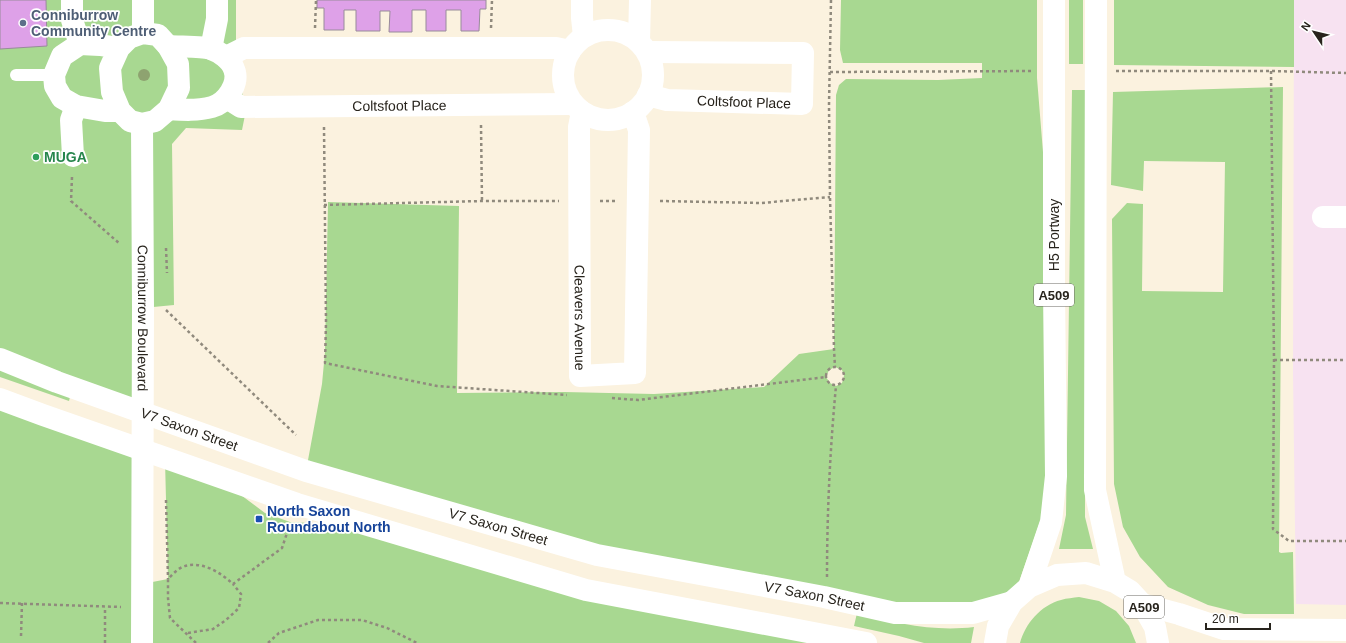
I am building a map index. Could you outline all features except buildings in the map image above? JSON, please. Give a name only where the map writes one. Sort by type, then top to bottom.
[{"type":"street","points":[[72,0],[72,20],[80,44]]},
{"type":"street","points":[[143,33],[144,0]]},
{"type":"street","points":[[169,109],[188,110],[212,107],[227,98],[235,83],[234,69],[218,53],[216,19],[217,0]]},
{"type":"street","points":[[582,0],[582,18],[577,44],[564,64],[563,78],[566,92],[578,108],[594,118],[608,120],[621,118],[634,112],[648,95],[652,81],[652,66],[643,47],[640,0]]},
{"type":"street","name":"H5 Portway","points":[[1029,587],[1051,522],[1056,476],[1054,288],[1054,0]]},
{"type":"street","name":"A509","points":[[1096,0],[1095,490],[1115,582]]},
{"type":"street","points":[[168,46],[218,53],[244,48],[556,48],[577,44],[598,31],[613,30],[627,34],[643,47]]},
{"type":"street","points":[[143,33],[158,35],[168,46],[178,64],[178,88],[169,109],[155,121],[142,124],[130,121],[120,111],[112,92],[110,68],[119,48],[129,38],[143,33]]},
{"type":"street","points":[[119,48],[80,44],[62,56],[54,75],[55,86],[62,98],[76,106],[120,111]]},
{"type":"street","name":"Coltsfoot Place","points":[[643,47],[803,53],[802,104],[667,100],[648,95]]},
{"type":"street","name":"Coltsfoot Place","points":[[227,98],[241,107],[481,105],[578,108]]},
{"type":"street","points":[[73,156],[71,120],[76,106]]},
{"type":"street","name":"Cleavers Avenue","points":[[578,108],[580,376],[635,373],[639,130],[634,112]]},
{"type":"street","name":"Conniburrow Boulevard","points":[[142,124],[142,643]]},
{"type":"street","points":[[1323,217],[1346,217]]},
{"type":"street","name":"V7 Saxon Street","points":[[0,359],[56,382],[306,471],[597,555],[824,597],[895,613],[974,613],[1012,602]]},
{"type":"street","points":[[0,399],[297,504],[586,590],[866,643]]},
{"type":"street","name":"A509","points":[[995,643],[998,626],[1012,602],[1029,587],[1056,575],[1079,573],[1086,573],[1115,582],[1130,592],[1142,604],[1154,627],[1158,643]]},
{"type":"street","points":[[1142,604],[1180,614],[1224,629],[1346,630]]},
{"type":"lane","points":[[16,75],[54,75]]},
{"type":"path","points":[[314,48],[316,0]]},
{"type":"path","points":[[491,48],[492,0]]},
{"type":"path","points":[[831,0],[830,197],[835,367]]},
{"type":"path","points":[[830,72],[975,71]]},
{"type":"path","points":[[1177,71],[1346,73]]},
{"type":"path","points":[[1271,71],[1274,360],[1273,529],[1289,541],[1346,541]]},
{"type":"path","points":[[481,105],[482,201]]},
{"type":"path","points":[[324,106],[325,363],[437,386],[568,395]]},
{"type":"path","points":[[73,156],[72,201],[124,247]]},
{"type":"path","points":[[166,248],[166,274]]},
{"type":"path","points":[[166,310],[296,435]]},
{"type":"path","points":[[1274,360],[1346,360]]},
{"type":"path","points":[[826,377],[829,370],[835,367],[842,370],[844,376],[842,383],[836,386]]},
{"type":"path","points":[[826,377],[830,383],[836,386]]},
{"type":"path","points":[[607,397],[638,400],[826,377]]},
{"type":"path","points":[[828,515],[831,436],[836,386]]},
{"type":"path","points":[[233,584],[282,548],[290,522]]},
{"type":"path","points":[[168,579],[184,566],[197,565],[210,568],[223,576],[233,584],[240,594],[239,608],[213,630],[187,634]]},
{"type":"path","points":[[168,566],[168,598],[170,618],[196,643]]},
{"type":"path","points":[[0,602],[142,608]]},
{"type":"path","points":[[21,636],[22,603]]},
{"type":"path","points":[[105,643],[106,606]]},
{"type":"path","points":[[268,643],[279,633],[318,620],[362,620],[387,628],[417,643]]},
{"type":"shaded area","points":[[1294,0],[1346,0],[1346,605],[1296,604],[1293,373]]},
{"type":"green space","points":[[0,0],[236,0],[236,42],[245,115],[242,130],[186,128],[172,144],[174,305],[143,308],[143,410],[0,357]]},
{"type":"green space","points":[[841,0],[1037,0],[1037,78],[1054,288],[1056,476],[1012,602],[895,613],[675,571],[306,471],[322,384],[325,352],[328,202],[459,206],[457,393],[564,392],[654,394],[764,387],[799,354],[834,349],[836,95],[839,85],[846,79],[938,80],[982,78],[982,63],[843,63],[840,50]],"holes":[[[835,367],[842,370],[844,376],[842,383],[836,386],[830,383],[826,377],[829,370]]]},
{"type":"green space","points":[[1069,0],[1083,0],[1083,64],[1069,64]]},
{"type":"green space","points":[[1114,0],[1294,0],[1294,67],[1114,65]]},
{"type":"green space","points":[[1283,87],[1279,552],[1293,552],[1294,614],[1244,614],[1208,605],[1168,587],[1140,557],[1123,527],[1114,484],[1112,219],[1127,203],[1143,204],[1142,291],[1223,292],[1225,162],[1144,161],[1143,191],[1111,185],[1113,92]]},
{"type":"green space","points":[[1072,90],[1085,90],[1085,517],[1093,549],[1059,549],[1066,515]]},
{"type":"green space","points":[[0,368],[71,393],[69,401],[0,377]]},
{"type":"green space","points":[[0,397],[132,446],[142,584],[168,579],[165,460],[214,475],[265,513],[290,522],[371,526],[586,590],[866,643],[0,643]]},
{"type":"green space","points":[[1079,597],[1099,601],[1116,611],[1129,626],[1136,643],[1020,643],[1022,636],[1030,622],[1047,606],[1066,599]]},
{"type":"green space","points":[[857,613],[915,626],[944,628],[974,627],[971,643],[924,643],[854,626]]},
{"type":"place","name":"Conniburrow Community Centre","points":[[23,23]]},
{"type":"place","name":"MUGA","points":[[36,157]]},
{"type":"place","name":"North Saxon Roundabout North","points":[[259,519]]}]
